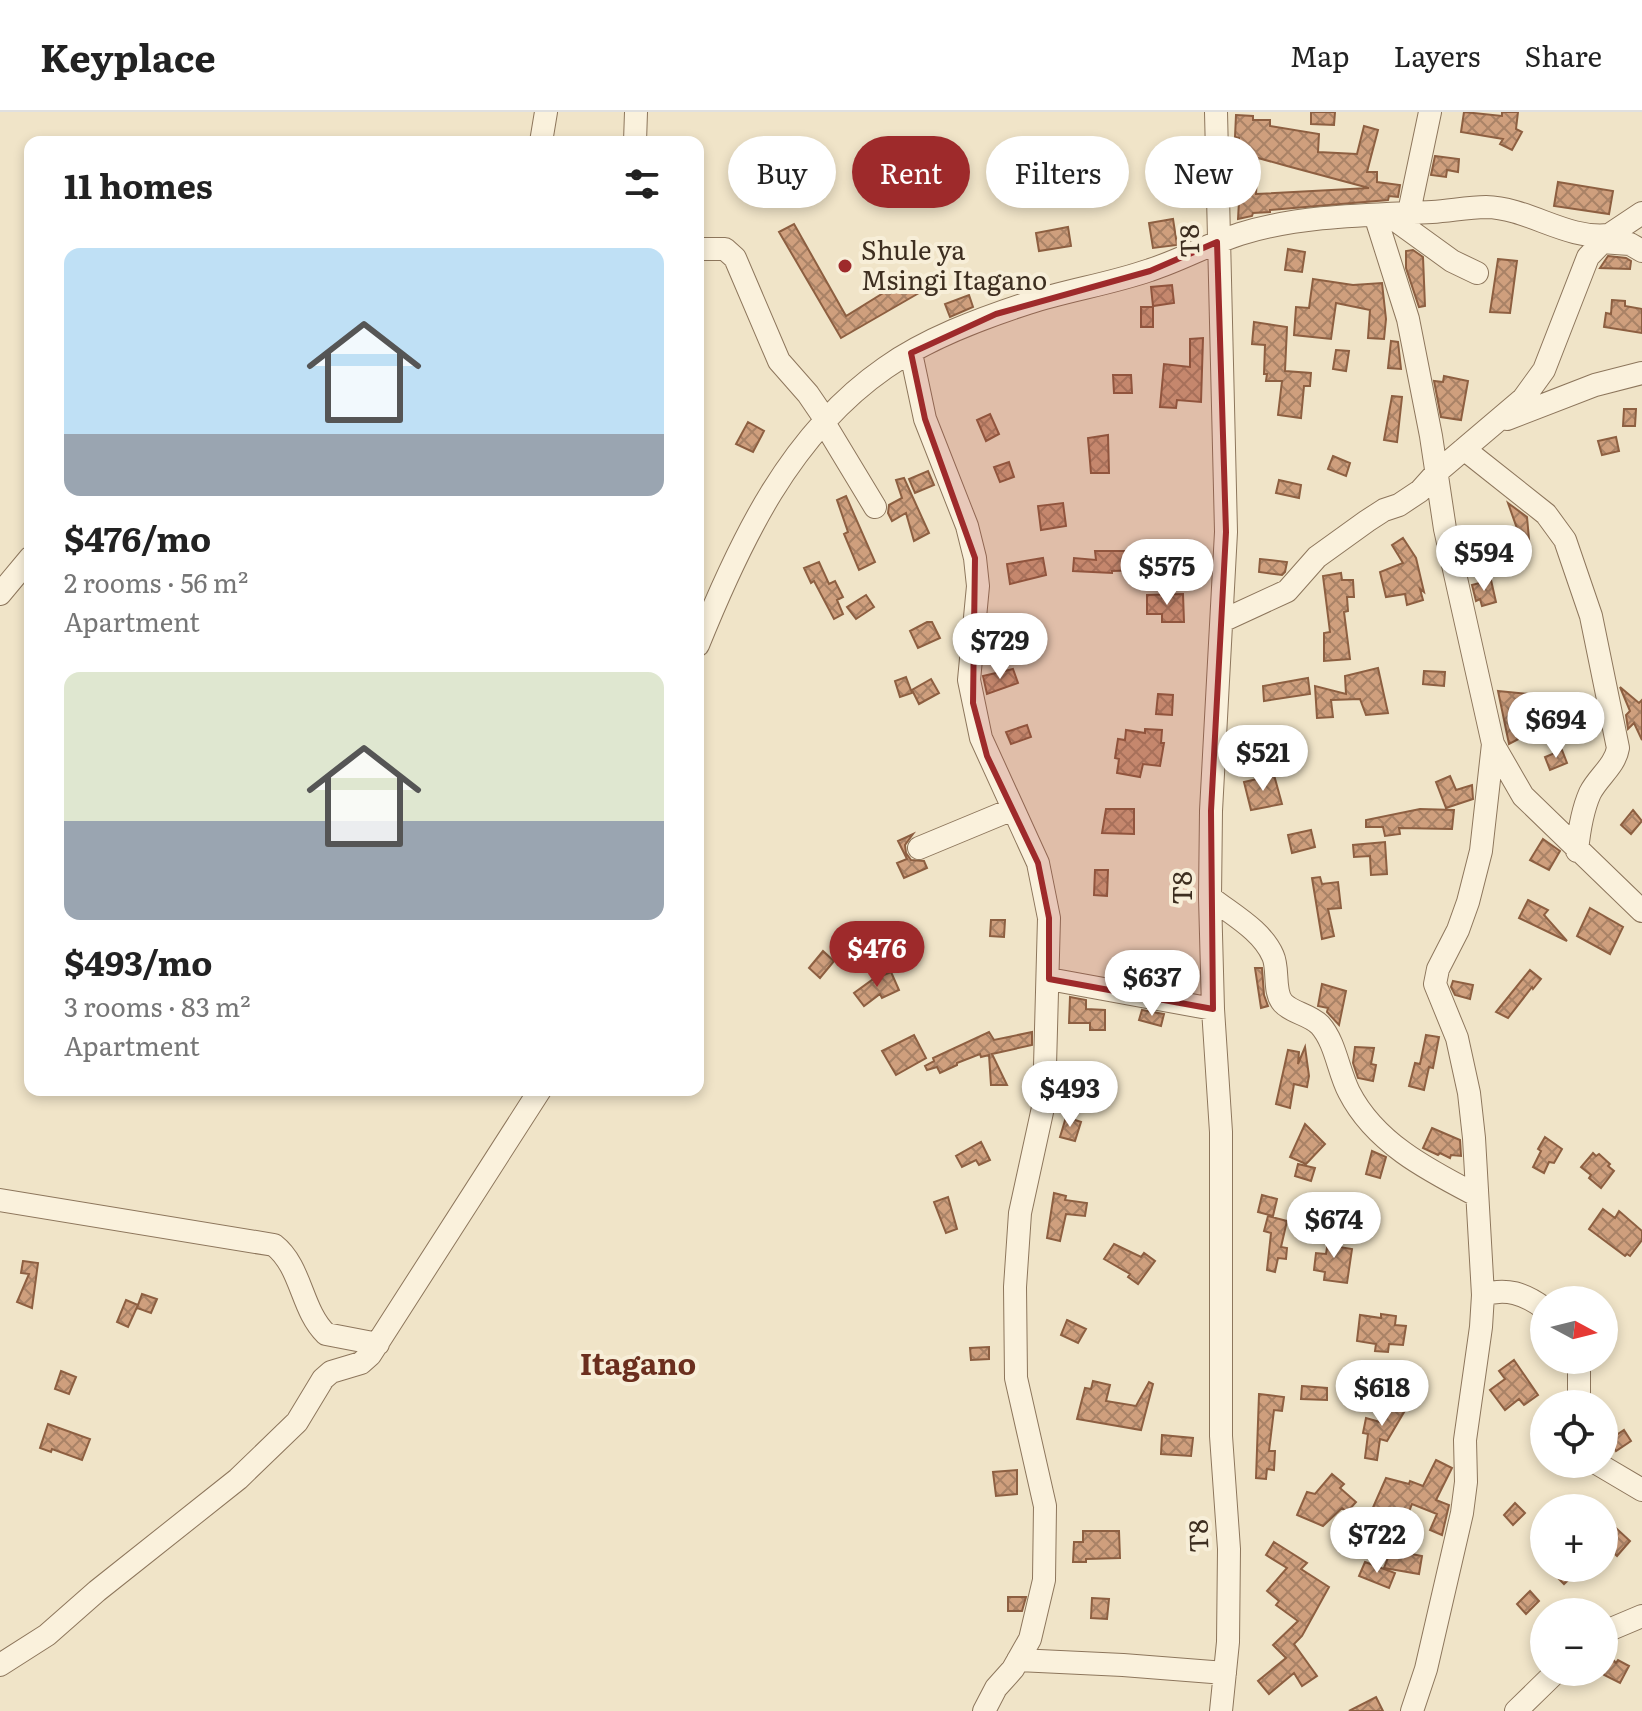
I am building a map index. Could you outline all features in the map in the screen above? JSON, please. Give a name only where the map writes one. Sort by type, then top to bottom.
[{"type":"street","points":[[542,136],[546,112]]},
{"type":"street","points":[[635,136],[636,112]]},
{"type":"street","name":"T8","points":[[1216,112],[1226,532],[1211,811],[1210,897],[1222,1178],[1221,1436],[1229,1589],[1221,1711]]},
{"type":"street","points":[[1430,112],[1390,213],[1445,529],[1493,744],[1523,796],[1642,911]]},
{"type":"street","points":[[704,630],[723,582],[753,523],[792,461],[824,420],[886,366],[996,314],[1053,295],[1150,271],[1217,242],[1268,227],[1390,213],[1488,207],[1638,248],[1642,213]]},
{"type":"street","points":[[1390,213],[1452,261],[1477,273]]},
{"type":"street","points":[[1222,621],[1287,591],[1325,550],[1384,510],[1399,505],[1420,491],[1437,472],[1523,399],[1538,380],[1566,319],[1588,257],[1605,238],[1642,213]]},
{"type":"street","points":[[704,249],[725,249],[735,258],[779,361],[808,394],[875,507]]},
{"type":"street","points":[[911,353],[933,445],[967,526],[975,558],[978,586],[969,663],[973,703],[987,756],[1038,863],[1049,918],[1044,1103],[1020,1213],[1014,1299],[1016,1378],[1045,1506],[1045,1559],[1037,1616],[1030,1639],[984,1711]]},
{"type":"street","points":[[1495,423],[1595,385],[1642,373]]},
{"type":"street","points":[[1464,449],[1546,514],[1558,528],[1574,562],[1591,616],[1618,748],[1615,759],[1591,791],[1580,824],[1577,851]]},
{"type":"street","points":[[0,594],[24,565]]},
{"type":"street","points":[[1412,1711],[1426,1669],[1462,1513],[1466,1482],[1465,1440],[1483,1295],[1474,1138],[1464,1064],[1435,984],[1438,969],[1468,902],[1481,851],[1493,744]]},
{"type":"street","points":[[919,848],[1013,809]]},
{"type":"street","points":[[1210,897],[1265,942],[1275,962],[1279,996],[1284,1005],[1306,1014],[1327,1034],[1350,1095],[1376,1130],[1421,1164],[1476,1195]]},
{"type":"street","points":[[1049,979],[1213,1009]]},
{"type":"street","points":[[0,1665],[47,1635],[97,1591],[238,1479],[297,1422],[323,1379],[331,1372],[361,1363],[378,1344],[536,1096]]},
{"type":"street","points":[[0,1200],[274,1245],[288,1259],[313,1315],[326,1334],[378,1344]]},
{"type":"street","points":[[1483,1295],[1493,1291],[1510,1291],[1530,1298]]},
{"type":"street","points":[[1618,1476],[1642,1490]]},
{"type":"street","points":[[1618,1626],[1642,1616]]},
{"type":"street","points":[[1018,1660],[1225,1673]]},
{"type":"street","points":[[1516,1711],[1542,1686]]},
{"type":"highlighted area","points":[[1217,242],[1226,532],[1211,811],[1213,1009],[1049,979],[1049,918],[1038,863],[987,756],[973,703],[975,558],[925,419],[911,353],[996,314],[1150,271]]},
{"type":"building","points":[[1311,112],[1335,112],[1334,125],[1311,124]]},
{"type":"building","points":[[1464,112],[1502,116],[1502,112],[1518,112],[1516,129],[1522,132],[1512,150],[1500,144],[1503,139],[1461,132]]},
{"type":"building","points":[[1236,115],[1253,116],[1253,120],[1270,120],[1270,126],[1319,134],[1318,152],[1357,154],[1364,126],[1378,130],[1367,172],[1377,172],[1377,182],[1400,185],[1398,197],[1270,210],[1238,219],[1239,208],[1261,208],[1261,194],[1369,188],[1261,159],[1261,136],[1235,136]]},
{"type":"building","points":[[1435,156],[1459,159],[1458,172],[1447,170],[1446,177],[1431,175]]},
{"type":"building","points":[[1558,182],[1613,191],[1609,214],[1554,206]]},
{"type":"building","points":[[1173,219],[1177,245],[1153,248],[1149,223]]},
{"type":"building","points":[[794,224],[846,316],[909,277],[919,293],[841,338],[779,232]]},
{"type":"building","points":[[1068,227],[1071,246],[1039,251],[1036,233]]},
{"type":"building","points":[[1288,249],[1305,252],[1302,272],[1285,270]]},
{"type":"building","points":[[1413,250],[1423,257],[1425,306],[1419,307],[1406,268],[1406,251]]},
{"type":"building","points":[[1608,256],[1626,258],[1631,261],[1630,269],[1600,268]]},
{"type":"building","points":[[1498,259],[1517,261],[1510,313],[1490,312]]},
{"type":"building","points":[[1313,279],[1353,285],[1382,283],[1386,319],[1384,339],[1368,338],[1370,310],[1336,303],[1331,339],[1294,335],[1296,307],[1309,308]]},
{"type":"building","points":[[1172,285],[1174,303],[1153,306],[1151,287]]},
{"type":"building","points":[[969,295],[973,307],[950,317],[945,304]]},
{"type":"building","points":[[1612,300],[1625,301],[1625,306],[1642,309],[1642,333],[1604,327],[1606,313],[1611,314]]},
{"type":"building","points":[[1141,307],[1153,307],[1153,327],[1141,327]]},
{"type":"building","points":[[1254,322],[1287,327],[1285,371],[1311,373],[1310,386],[1304,386],[1301,418],[1278,415],[1282,381],[1266,381],[1265,345],[1252,344]]},
{"type":"building","points":[[1203,338],[1201,402],[1177,400],[1176,408],[1160,407],[1164,364],[1190,367],[1190,339]]},
{"type":"building","points":[[1391,341],[1398,342],[1401,369],[1388,368]]},
{"type":"building","points":[[1336,350],[1349,351],[1346,371],[1333,369]]},
{"type":"building","points":[[1113,375],[1131,375],[1132,393],[1114,393]]},
{"type":"building","points":[[1444,376],[1468,381],[1461,420],[1441,417],[1434,381],[1443,382]]},
{"type":"building","points":[[1392,396],[1402,397],[1397,442],[1384,440]]},
{"type":"building","points":[[1624,409],[1636,409],[1635,426],[1623,426]]},
{"type":"building","points":[[990,414],[999,434],[986,441],[977,420]]},
{"type":"building","points":[[748,422],[764,431],[753,452],[736,444]]},
{"type":"building","points":[[1108,435],[1109,473],[1091,473],[1088,438]]},
{"type":"building","points":[[1616,437],[1619,451],[1602,455],[1598,441]]},
{"type":"building","points":[[1333,456],[1350,463],[1346,476],[1328,469]]},
{"type":"building","points":[[1009,462],[1014,477],[1000,482],[994,467]]},
{"type":"building","points":[[928,471],[934,485],[915,493],[909,479]]},
{"type":"building","points":[[904,478],[929,533],[914,541],[906,513],[892,521],[888,513],[889,505],[902,498],[896,480]]},
{"type":"building","points":[[1279,480],[1301,485],[1299,498],[1276,493]]},
{"type":"building","points":[[846,496],[875,562],[859,570],[844,534],[848,532],[837,500]]},
{"type":"building","points":[[1063,503],[1066,526],[1041,530],[1038,506]]},
{"type":"building","points":[[1508,503],[1527,517],[1530,550],[1525,551]]},
{"type":"building","points":[[1403,538],[1416,558],[1424,592],[1420,589],[1423,600],[1407,605],[1405,594],[1386,597],[1380,572],[1403,563],[1392,545]]},
{"type":"building","points":[[1095,551],[1145,551],[1145,570],[1112,573],[1073,571],[1074,558],[1096,560]]},
{"type":"building","points":[[1043,558],[1046,575],[1010,584],[1007,564]]},
{"type":"building","points":[[1260,559],[1287,562],[1285,572],[1282,575],[1259,572]]},
{"type":"building","points":[[819,562],[829,584],[835,581],[843,597],[837,600],[843,614],[834,619],[804,568]]},
{"type":"building","points":[[1341,573],[1342,580],[1353,580],[1354,597],[1347,597],[1348,611],[1344,612],[1350,659],[1324,661],[1324,633],[1330,632],[1323,576]]},
{"type":"building","points":[[1491,580],[1496,602],[1482,606],[1480,599],[1476,601],[1472,585]]},
{"type":"building","points":[[1183,594],[1184,622],[1162,622],[1162,614],[1147,614],[1147,595]]},
{"type":"building","points":[[866,595],[874,607],[856,619],[847,607]]},
{"type":"building","points":[[932,622],[940,638],[918,648],[910,631]]},
{"type":"building","points":[[1378,668],[1388,713],[1366,715],[1360,699],[1331,700],[1333,717],[1317,718],[1315,686],[1346,694],[1345,676]]},
{"type":"building","points":[[1013,669],[1018,683],[987,694],[983,676]]},
{"type":"building","points":[[1424,671],[1445,672],[1444,686],[1423,684]]},
{"type":"building","points":[[906,677],[912,693],[900,697],[895,681]]},
{"type":"building","points":[[1308,678],[1310,694],[1264,701],[1263,686]]},
{"type":"building","points":[[931,679],[939,693],[919,704],[912,690]]},
{"type":"building","points":[[1620,687],[1639,703],[1642,700],[1642,740],[1634,723],[1628,729],[1626,715],[1630,711]]},
{"type":"building","points":[[1498,691],[1528,694],[1525,713],[1534,731],[1509,744]]},
{"type":"building","points":[[1158,694],[1173,695],[1172,715],[1156,714]]},
{"type":"building","points":[[1027,725],[1031,737],[1011,744],[1006,732]]},
{"type":"building","points":[[1145,729],[1162,730],[1161,743],[1164,743],[1160,766],[1143,764],[1140,777],[1117,773],[1119,759],[1115,758],[1118,739],[1125,740],[1126,730],[1145,733]]},
{"type":"building","points":[[1562,750],[1567,763],[1550,770],[1545,757]]},
{"type":"building","points":[[1274,775],[1282,804],[1251,810],[1244,782]]},
{"type":"building","points":[[1450,776],[1456,790],[1472,785],[1473,799],[1446,808],[1436,782]]},
{"type":"building","points":[[1106,809],[1134,809],[1134,834],[1102,833]]},
{"type":"building","points":[[1420,809],[1454,810],[1452,829],[1399,828],[1400,834],[1385,836],[1383,827],[1366,827],[1366,820]]},
{"type":"building","points":[[1633,810],[1642,821],[1631,834],[1621,825]]},
{"type":"building","points":[[1311,830],[1315,847],[1292,853],[1288,835]]},
{"type":"building","points":[[913,834],[905,845],[906,853],[911,860],[924,861],[927,868],[904,878],[897,863],[907,859],[898,841]]},
{"type":"building","points":[[1543,839],[1560,851],[1549,870],[1530,860]]},
{"type":"building","points":[[1385,842],[1387,874],[1371,875],[1370,856],[1354,857],[1353,845]]},
{"type":"building","points":[[1095,870],[1108,870],[1107,896],[1094,895]]},
{"type":"building","points":[[1320,877],[1322,884],[1338,882],[1341,908],[1328,909],[1334,936],[1322,939],[1312,878]]},
{"type":"building","points":[[1528,900],[1548,910],[1544,915],[1567,941],[1519,918]]},
{"type":"building","points":[[1590,908],[1623,927],[1610,954],[1577,936]]},
{"type":"building","points":[[991,920],[1005,920],[1004,937],[990,936]]},
{"type":"building","points":[[823,951],[834,961],[820,978],[809,968]]},
{"type":"building","points":[[1255,968],[1262,968],[1268,1006],[1261,1008]]},
{"type":"building","points":[[1530,970],[1541,979],[1533,989],[1508,1018],[1496,1012]]},
{"type":"building","points":[[891,972],[899,990],[882,998],[880,994],[864,1006],[854,993],[872,980]]},
{"type":"building","points":[[1453,981],[1473,985],[1470,999],[1455,995],[1451,987]]},
{"type":"building","points":[[1322,984],[1346,991],[1339,1025],[1327,1012],[1328,1008],[1318,1006]]},
{"type":"building","points":[[1070,997],[1086,1000],[1086,1009],[1105,1010],[1105,1030],[1090,1030],[1090,1023],[1069,1023]]},
{"type":"building","points":[[1142,1010],[1164,1014],[1161,1026],[1139,1020]]},
{"type":"building","points":[[989,1032],[994,1040],[1032,1032],[1032,1045],[992,1054],[1007,1085],[991,1085],[989,1055],[981,1057],[980,1054],[940,1073],[937,1067],[927,1070],[925,1066],[934,1061],[933,1058]]},
{"type":"building","points":[[914,1035],[926,1058],[896,1075],[882,1051]]},
{"type":"building","points":[[1426,1035],[1439,1037],[1433,1068],[1429,1067],[1424,1090],[1409,1086],[1415,1063],[1420,1064]]},
{"type":"building","points":[[1305,1047],[1309,1076],[1307,1087],[1294,1084],[1290,1108],[1276,1104],[1288,1050],[1299,1052],[1298,1064]]},
{"type":"building","points":[[1355,1047],[1374,1048],[1371,1064],[1376,1065],[1373,1081],[1358,1078],[1353,1063]]},
{"type":"building","points":[[1066,1117],[1081,1122],[1075,1141],[1060,1137]]},
{"type":"building","points":[[1305,1124],[1325,1144],[1306,1164],[1290,1157]]},
{"type":"building","points":[[1432,1128],[1460,1140],[1461,1156],[1451,1155],[1450,1158],[1423,1148]]},
{"type":"building","points":[[1545,1137],[1562,1149],[1554,1163],[1549,1162],[1544,1173],[1533,1167]]},
{"type":"building","points":[[981,1142],[990,1160],[979,1165],[976,1160],[962,1167],[956,1156]]},
{"type":"building","points":[[1372,1151],[1386,1157],[1380,1178],[1366,1174]]},
{"type":"building","points":[[1593,1153],[1596,1156],[1599,1154],[1614,1171],[1601,1188],[1581,1167]]},
{"type":"building","points":[[1298,1164],[1315,1168],[1311,1181],[1295,1176]]},
{"type":"building","points":[[1054,1193],[1066,1196],[1065,1200],[1087,1203],[1085,1216],[1066,1214],[1060,1241],[1047,1238]]},
{"type":"building","points":[[1262,1195],[1277,1199],[1273,1216],[1258,1212]]},
{"type":"building","points":[[948,1197],[957,1229],[946,1233],[934,1202]]},
{"type":"building","points":[[1603,1209],[1615,1218],[1619,1211],[1642,1231],[1642,1240],[1630,1256],[1625,1256],[1589,1229]]},
{"type":"building","points":[[1268,1216],[1287,1221],[1281,1247],[1287,1248],[1286,1259],[1278,1258],[1275,1272],[1267,1270],[1271,1233],[1264,1231]]},
{"type":"building","points":[[1330,1229],[1342,1231],[1339,1247],[1352,1249],[1347,1283],[1324,1280],[1325,1272],[1314,1270],[1316,1253],[1326,1254]]},
{"type":"building","points":[[1114,1244],[1141,1257],[1144,1253],[1155,1261],[1138,1284],[1128,1277],[1130,1274],[1104,1259]]},
{"type":"building","points":[[23,1261],[38,1263],[32,1308],[17,1302],[29,1274],[21,1273]]},
{"type":"building","points":[[142,1294],[157,1299],[151,1313],[137,1308]]},
{"type":"building","points":[[126,1300],[138,1305],[128,1327],[117,1322]]},
{"type":"building","points":[[1381,1314],[1396,1316],[1395,1325],[1406,1326],[1403,1345],[1389,1344],[1388,1352],[1375,1351],[1376,1344],[1357,1341],[1360,1315],[1381,1318]]},
{"type":"building","points":[[1067,1320],[1086,1329],[1078,1343],[1061,1335]]},
{"type":"building","points":[[989,1347],[989,1359],[971,1360],[970,1348]]},
{"type":"building","points":[[1514,1360],[1535,1390],[1530,1390],[1530,1401],[1524,1405],[1519,1399],[1505,1410],[1490,1390],[1505,1379],[1499,1371]]},
{"type":"building","points":[[61,1371],[76,1377],[69,1394],[55,1389]]},
{"type":"building","points":[[1385,1379],[1398,1381],[1396,1397],[1382,1395]]},
{"type":"building","points":[[1093,1381],[1110,1385],[1106,1401],[1136,1406],[1149,1382],[1153,1384],[1141,1430],[1077,1419],[1085,1388],[1091,1389]]},
{"type":"building","points":[[1302,1386],[1327,1388],[1327,1400],[1301,1399]]},
{"type":"building","points":[[1259,1394],[1284,1397],[1282,1411],[1274,1410],[1269,1451],[1275,1451],[1274,1470],[1267,1469],[1266,1479],[1256,1478]]},
{"type":"building","points":[[1393,1399],[1407,1407],[1387,1441],[1380,1439],[1377,1460],[1365,1458],[1368,1434],[1363,1433],[1366,1418],[1380,1422]]},
{"type":"building","points":[[48,1424],[90,1439],[82,1460],[40,1448]]},
{"type":"building","points":[[1624,1430],[1631,1441],[1618,1450],[1618,1434]]},
{"type":"building","points":[[1162,1435],[1193,1438],[1191,1456],[1161,1454]]},
{"type":"building","points":[[1436,1460],[1452,1468],[1436,1500],[1449,1505],[1442,1535],[1430,1530],[1437,1514],[1412,1504],[1400,1535],[1367,1521],[1386,1478],[1423,1486]]},
{"type":"building","points":[[1017,1470],[1017,1494],[996,1496],[993,1472]]},
{"type":"building","points":[[1332,1474],[1344,1484],[1340,1488],[1356,1502],[1347,1512],[1342,1508],[1323,1526],[1297,1515],[1307,1492],[1315,1494]]},
{"type":"building","points":[[1515,1503],[1525,1513],[1513,1525],[1504,1515]]},
{"type":"building","points":[[1618,1530],[1630,1541],[1618,1555]]},
{"type":"building","points":[[1083,1531],[1119,1531],[1120,1558],[1073,1562],[1074,1542],[1083,1542]]},
{"type":"building","points":[[1274,1542],[1307,1563],[1301,1569],[1329,1587],[1302,1636],[1294,1644],[1317,1676],[1302,1686],[1294,1673],[1269,1694],[1258,1681],[1286,1658],[1273,1645],[1298,1621],[1276,1605],[1279,1601],[1267,1591],[1287,1568],[1266,1555]]},
{"type":"building","points":[[1391,1550],[1422,1556],[1419,1574],[1384,1568]]},
{"type":"building","points":[[1365,1562],[1395,1573],[1389,1588],[1359,1576]]},
{"type":"building","points":[[1530,1591],[1536,1598],[1530,1598],[1530,1610],[1526,1614],[1517,1604]]},
{"type":"building","points":[[1008,1597],[1026,1597],[1022,1611],[1008,1611]]},
{"type":"building","points":[[1092,1598],[1109,1599],[1107,1619],[1091,1618]]},
{"type":"building","points":[[1618,1660],[1629,1666],[1618,1682]]},
{"type":"building","points":[[1376,1697],[1383,1711],[1349,1711]]},
{"type":"place","name":"Shule ya Msingi Itagano","points":[[845,266]]},
{"type":"district","name":"Itagano","points":[[638,1365]]}]
